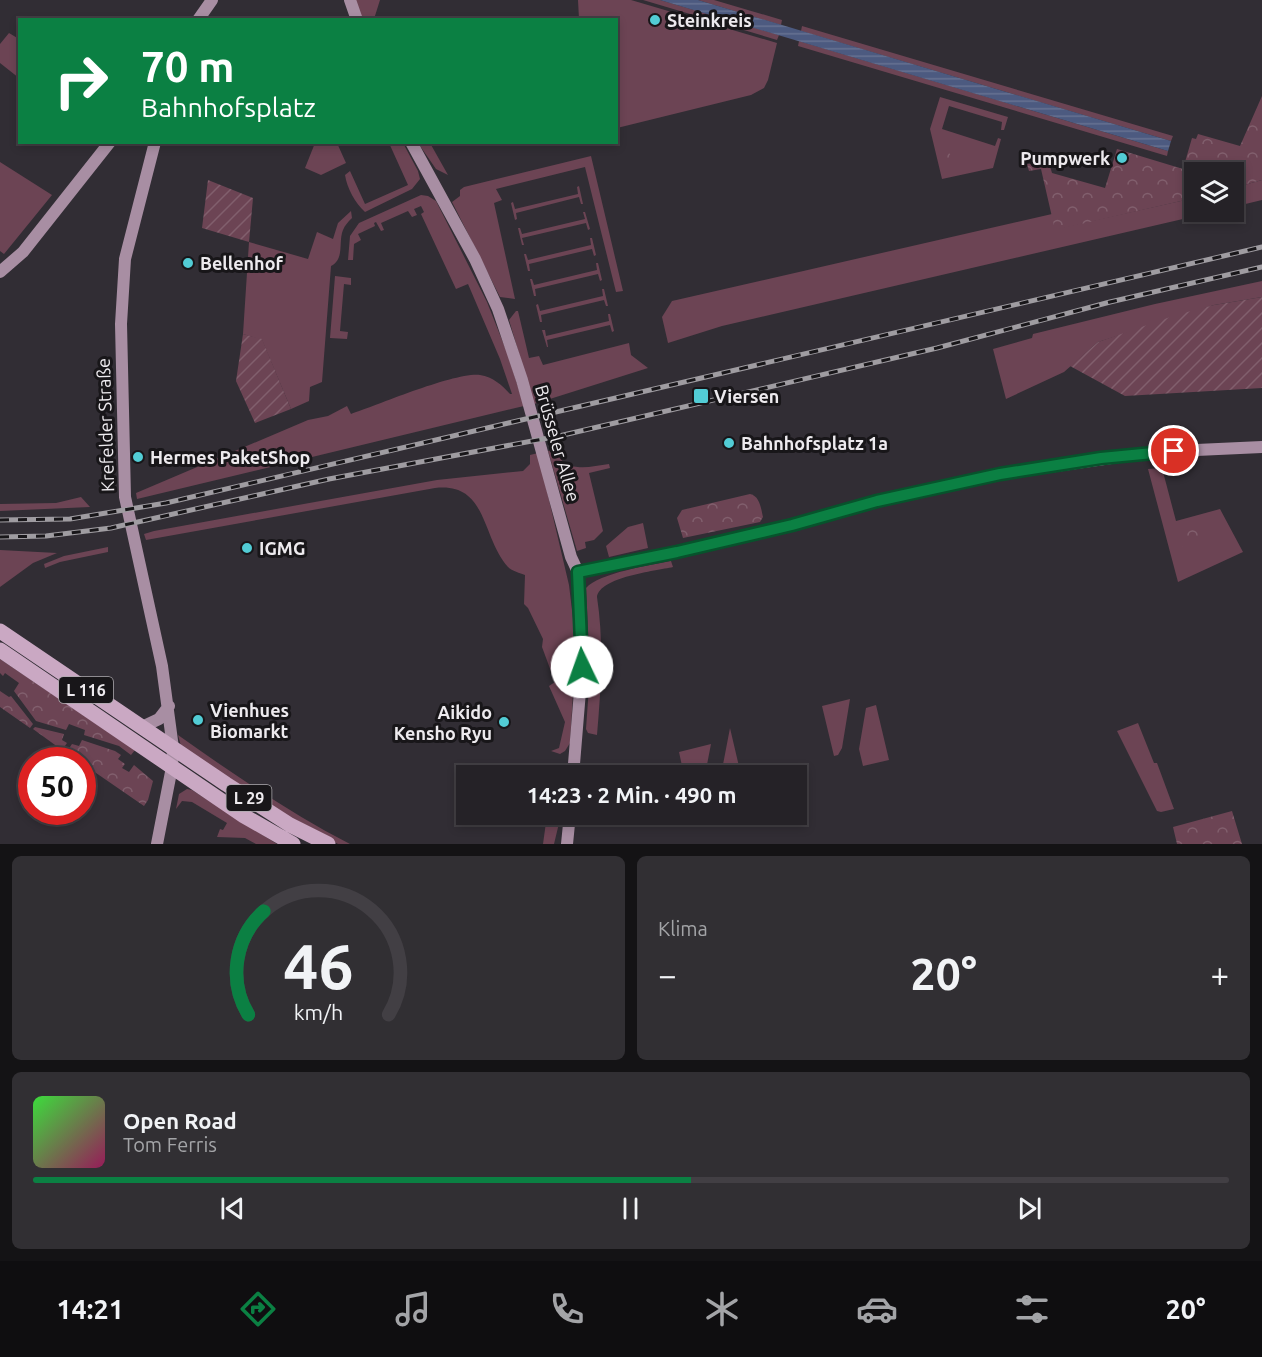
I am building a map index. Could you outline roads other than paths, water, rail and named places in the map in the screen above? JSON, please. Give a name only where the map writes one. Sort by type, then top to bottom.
[{"type":"main road","points":[[199,18],[212,0]]},
{"type":"main road","points":[[350,0],[356,18]]},
{"type":"main road","points":[[0,272],[24,252],[108,144]]},
{"type":"main road","name":"Krefelder Straße","points":[[154,144],[125,260],[120,324],[125,497],[162,666],[173,747],[172,767],[157,844]]},
{"type":"main road","name":"Brüsseler Allee","points":[[412,144],[475,259],[498,309],[522,380],[571,557],[578,572],[582,667],[574,765]]},
{"type":"main road","points":[[578,572],[677,552],[771,530],[877,501],[1000,474],[1153,452],[1262,447]]},
{"type":"main road","name":"L 116","points":[[0,631],[173,747]]},
{"type":"main road","name":"L 116","points":[[0,650],[172,767]]},
{"type":"main road","points":[[142,727],[159,719],[169,706]]},
{"type":"main road","name":"L 29","points":[[173,747],[290,825],[328,844]]},
{"type":"main road","name":"L 29","points":[[172,767],[244,816],[293,844]]},
{"type":"main road","points":[[567,844],[569,825]]},
{"type":"water","points":[[660,0],[698,0],[1171,141],[1168,151]]},
{"type":"railway","points":[[0,520],[70,519],[166,503],[1262,247]]},
{"type":"railway","points":[[0,537],[46,536],[111,528],[329,479],[559,436],[937,348],[1110,302],[1262,267]]},
{"type":"place","name":"Steinkreis","points":[[655,20]]},
{"type":"place","name":"Pumpwerk","points":[[1122,158]]},
{"type":"place","name":"Bellenhof","points":[[188,263]]},
{"type":"place","name":"Viersen","points":[[701,396]]},
{"type":"place","name":"Bahnhofsplatz 1a","points":[[729,443]]},
{"type":"place","name":"Hermes PaketShop","points":[[138,457]]},
{"type":"place","name":"IGMG","points":[[247,548]]},
{"type":"place","name":"Vienhues Biomarkt","points":[[198,720]]},
{"type":"place","name":"Aikido Kensho Ryu","points":[[504,722]]}]
